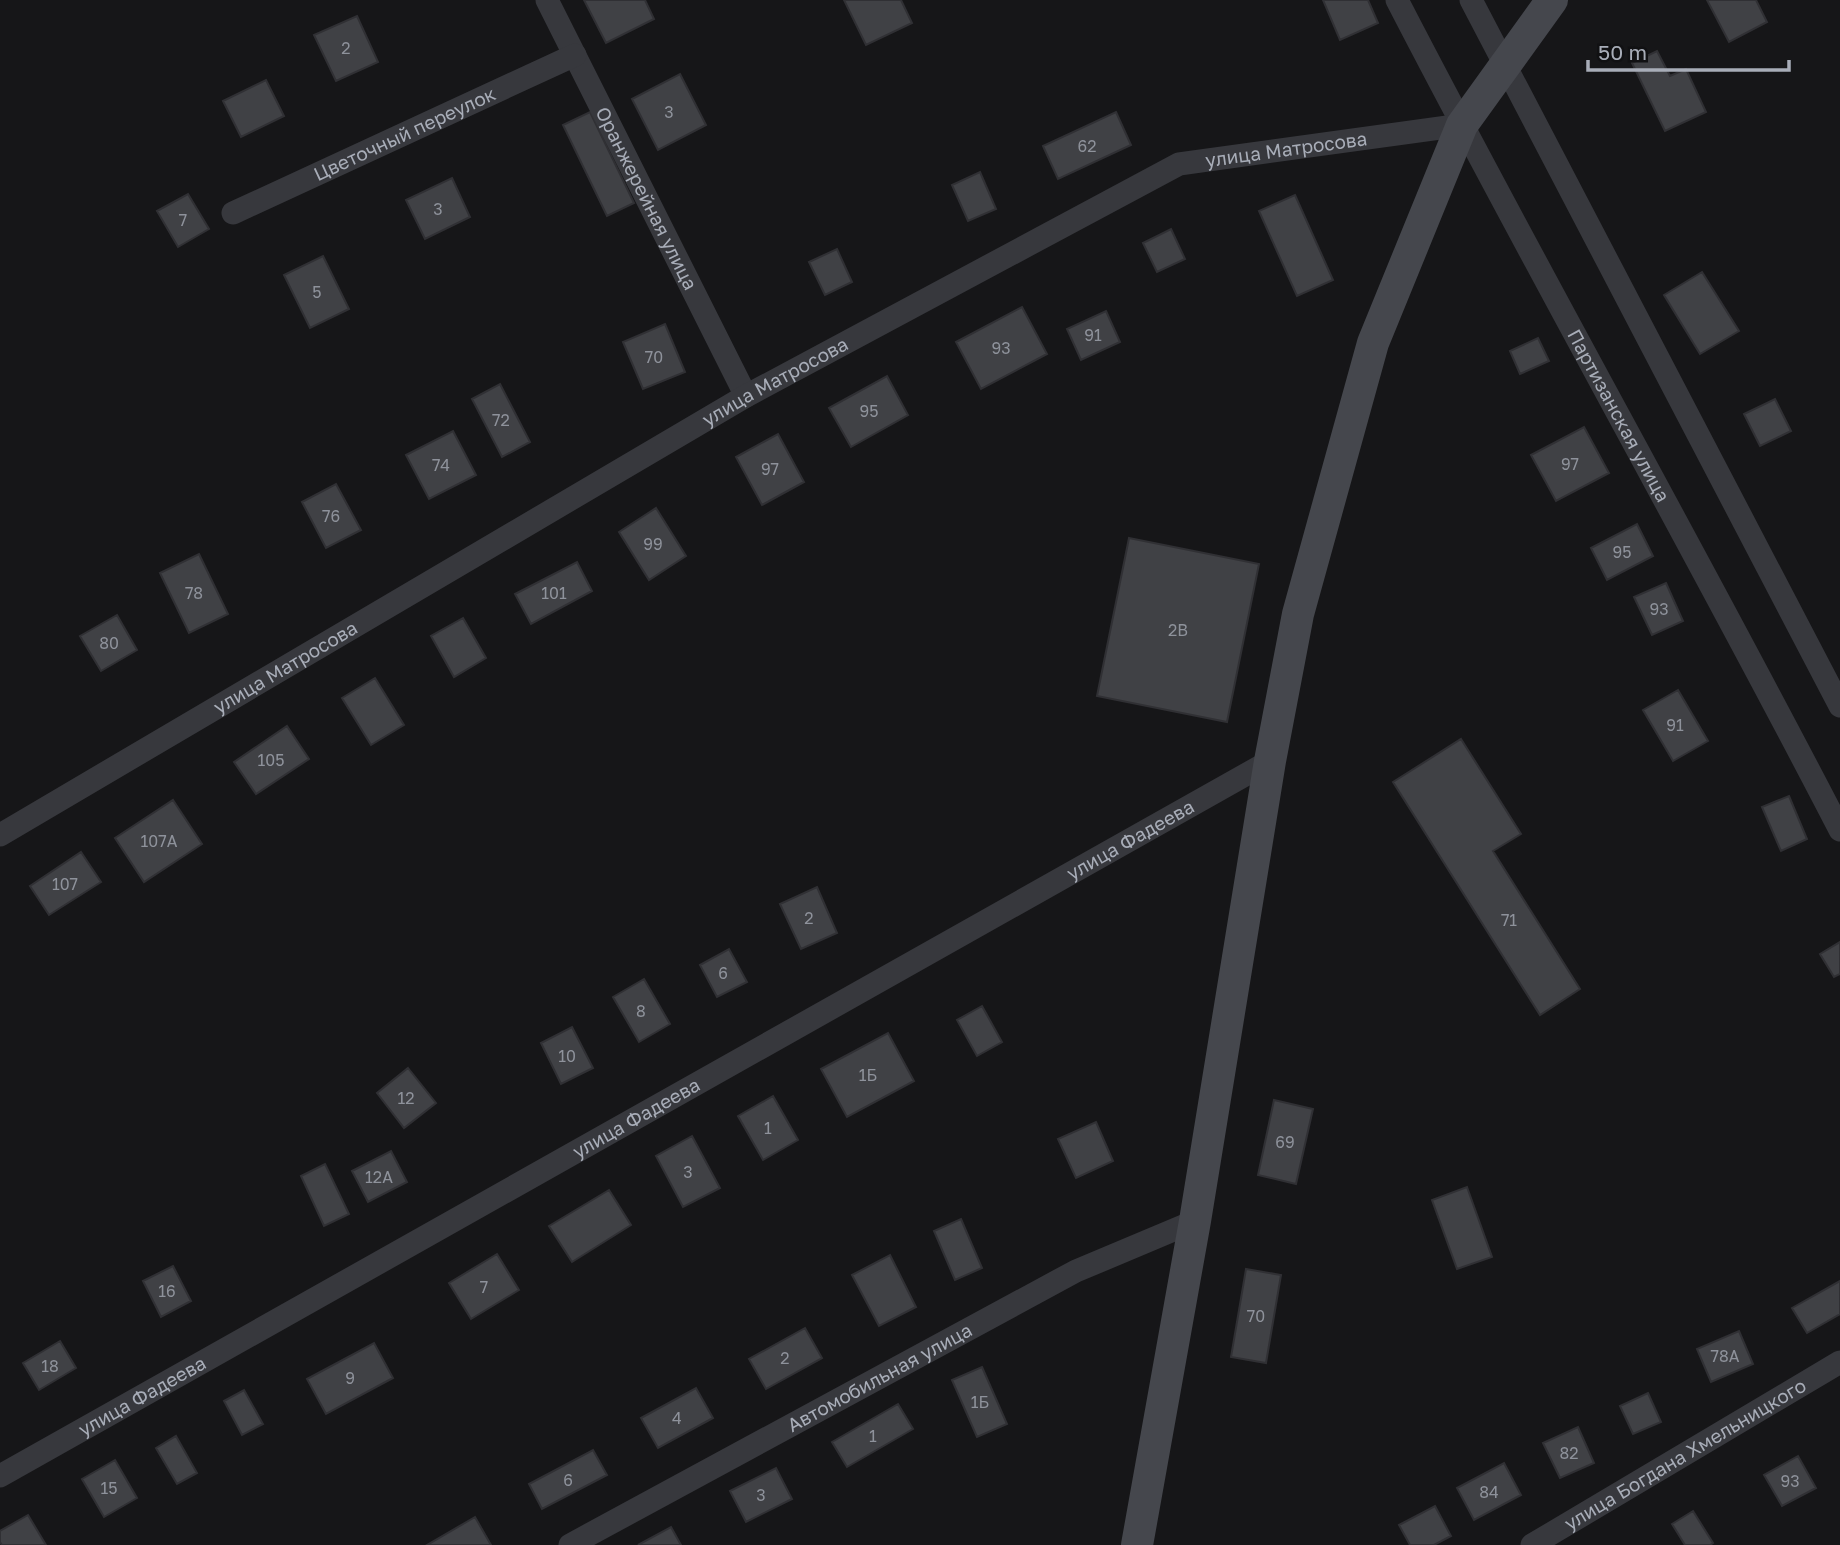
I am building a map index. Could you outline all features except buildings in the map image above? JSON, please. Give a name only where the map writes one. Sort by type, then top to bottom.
[{"type":"main road","points":[[1137,1545],[1195,1221],[1270,761],[1298,614],[1373,343],[1462,125],[1552,0]]},
{"type":"street","name":"Оранжерейная улица","points":[[547,0],[746,396]]},
{"type":"street","name":"Партизанская улица","points":[[1397,0],[1840,830]]},
{"type":"street","points":[[1471,0],[1840,706]]},
{"type":"street","name":"Цветочный переулок","points":[[233,213],[575,55]]},
{"type":"street","name":"улица Матросова","points":[[0,835],[746,396],[1178,164],[1462,125]]},
{"type":"street","name":"улица Фадеева","points":[[0,1476],[1270,761]]},
{"type":"street","name":"Автомобильная улица","points":[[570,1545],[1076,1270],[1195,1221]]},
{"type":"street","name":"улица Богдана Хмельницкого","points":[[1532,1545],[1840,1362]]}]
